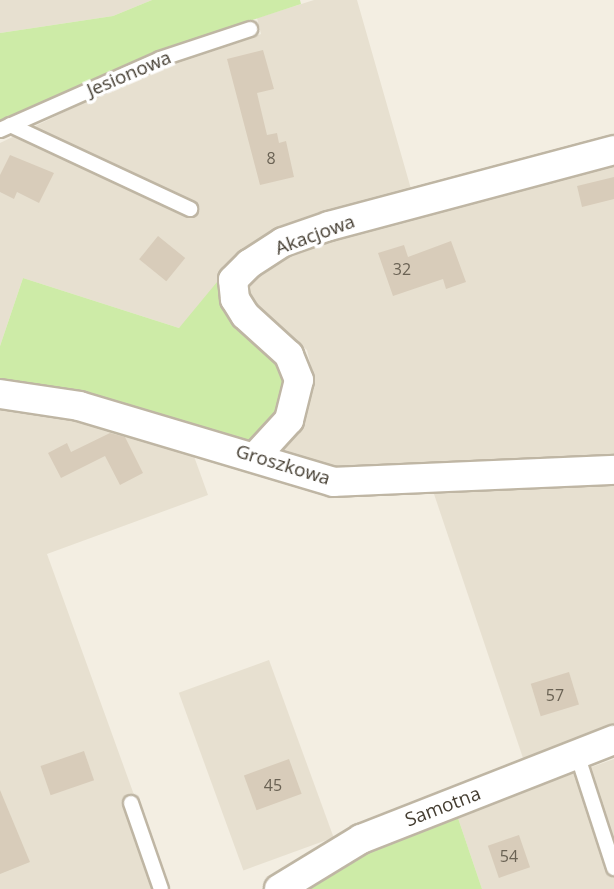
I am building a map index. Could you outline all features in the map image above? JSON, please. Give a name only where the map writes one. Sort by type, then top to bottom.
[{"type":"street","name":"Akacjowa","points":[[256,456],[289,420],[299,380],[289,355],[245,315],[235,299],[233,281],[249,264],[283,242],[329,226],[614,150]]},
{"type":"street","name":"Groszkowa","points":[[0,394],[79,406],[256,456],[334,482],[614,470]]},
{"type":"street","name":"Samotna","points":[[279,889],[361,839],[614,740]]},
{"type":"lane","name":"Jesionowa","points":[[5,127],[160,59],[250,30]]},
{"type":"lane","name":"Jesionowa","points":[[5,127],[190,209]]},
{"type":"lane","points":[[578,754],[614,867]]},
{"type":"lane","points":[[131,803],[161,889]]},
{"type":"shaded area","points":[[0,0],[152,0],[113,16],[0,33]]},
{"type":"shaded area","points":[[314,0],[357,0],[411,189],[302,222],[179,328],[23,278],[0,346],[0,143],[162,65],[261,34],[257,18]]},
{"type":"shaded area","points":[[614,161],[614,456],[340,471],[279,452],[302,425],[314,379],[307,350],[248,303],[246,286],[297,249]]},
{"type":"shaded area","points":[[0,404],[81,416],[191,448],[208,495],[47,554],[168,889],[0,889]]},
{"type":"shaded area","points":[[614,483],[614,725],[524,761],[434,494]]},
{"type":"shaded area","points":[[269,660],[334,838],[243,870],[179,693]]},
{"type":"shaded area","points":[[614,759],[614,889],[482,889],[457,815]]},
{"type":"green space","points":[[152,0],[300,0],[301,4],[155,52],[0,123],[0,33],[113,16]]},
{"type":"green space","points":[[222,276],[292,377],[285,405],[250,442],[82,395],[0,383],[0,346],[23,278],[179,328]]},
{"type":"green space","points":[[457,815],[482,889],[310,889],[372,851]]},
{"type":"building","points":[[263,50],[274,89],[257,93],[267,135],[277,133],[279,143],[286,141],[294,177],[260,185],[227,59]]},
{"type":"building","points":[[10,155],[54,173],[39,203],[17,192],[14,199],[0,192],[0,175]]},
{"type":"building","points":[[614,177],[614,199],[582,207],[577,186]]},
{"type":"building","points":[[158,236],[185,258],[166,281],[139,259]]},
{"type":"building","points":[[451,241],[466,282],[446,289],[443,279],[393,296],[378,253],[404,245],[408,257]]},
{"type":"building","points":[[110,433],[125,437],[143,473],[120,485],[105,456],[61,478],[48,453],[67,443],[71,452]]},
{"type":"building","points":[[569,672],[579,705],[541,716],[531,684]]},
{"type":"building","points":[[84,751],[94,780],[51,795],[41,766]]},
{"type":"building","points":[[289,759],[302,794],[257,810],[244,775]]},
{"type":"building","points":[[0,790],[30,862],[0,874]]},
{"type":"building","points":[[519,835],[530,867],[499,878],[488,846]]}]
